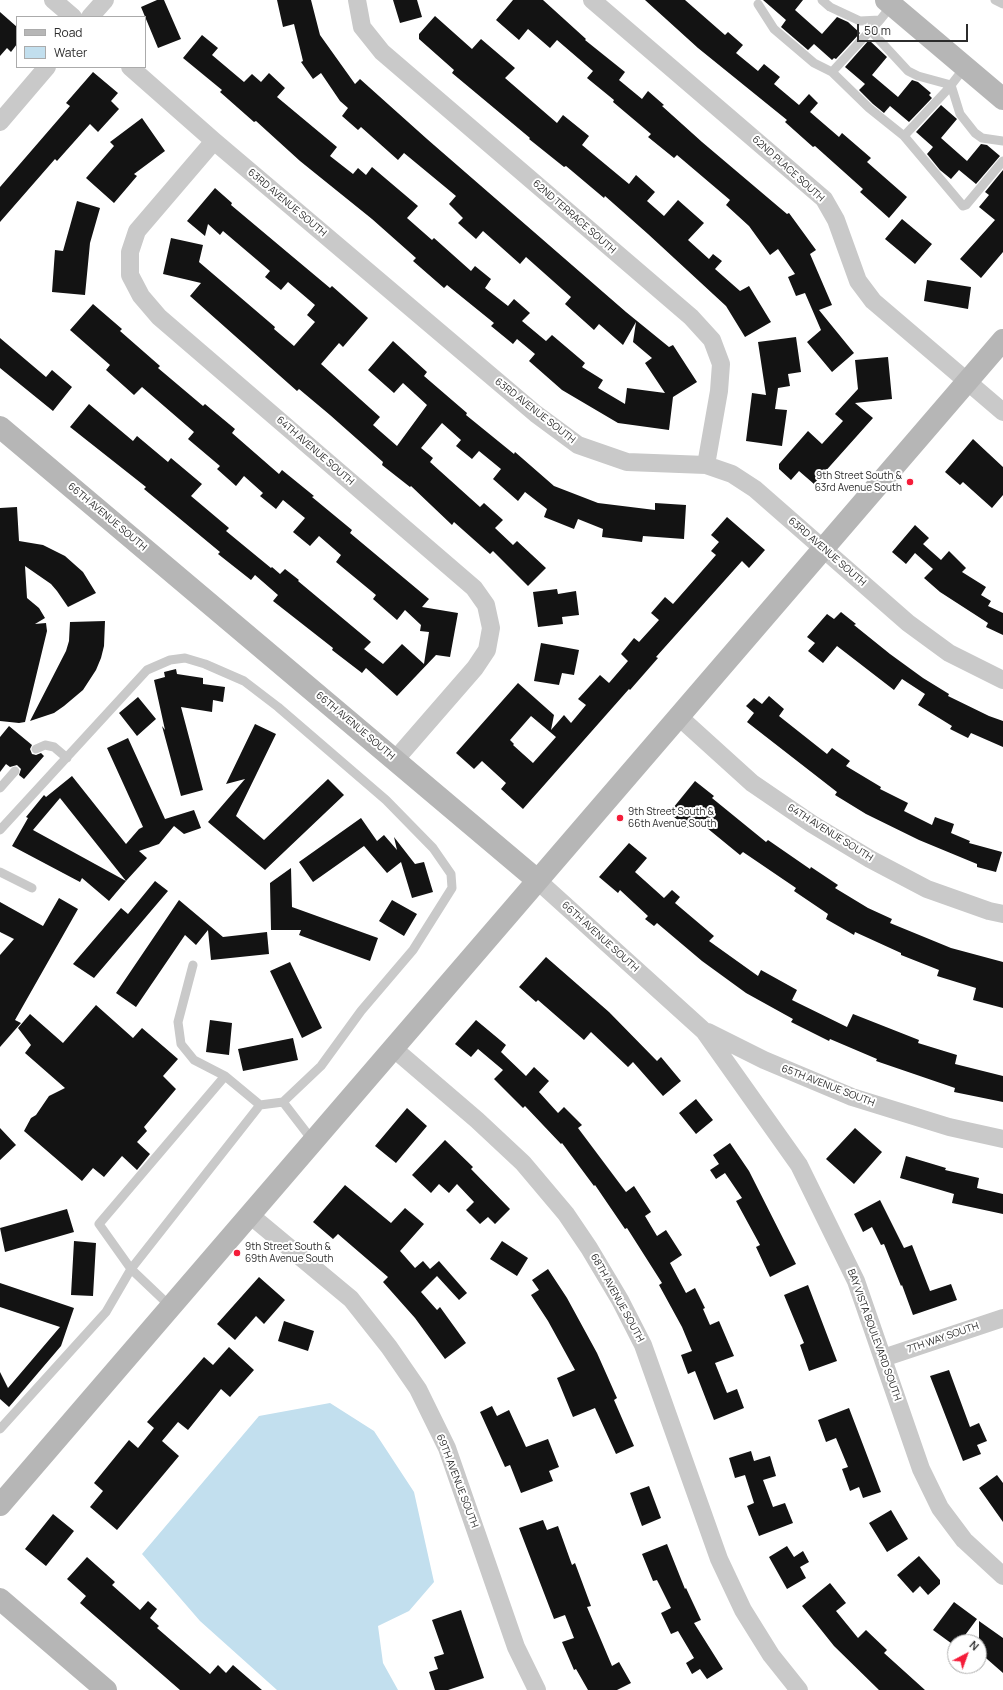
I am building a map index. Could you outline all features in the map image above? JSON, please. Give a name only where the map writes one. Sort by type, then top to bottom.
[{"type":"street","points":[[53,0],[72,16]]},
{"type":"street","points":[[91,16],[105,0]]},
{"type":"street","name":"62ND TERRACE SOUTH","points":[[357,0],[362,27],[382,52],[691,317],[712,340],[720,364],[719,391],[706,465]]},
{"type":"street","name":"62ND PLACE SOUTH","points":[[592,0],[824,199],[836,220],[858,281],[873,301],[1003,412]]},
{"type":"street","points":[[886,9],[1000,92]]},
{"type":"street","points":[[0,122],[46,68]]},
{"type":"street","name":"63RD AVENUE SOUTH","points":[[131,68],[214,141],[536,414],[578,445],[627,462],[706,465],[732,474],[755,489],[908,624],[949,653],[1003,680]]},
{"type":"street","name":"64TH AVENUE SOUTH","points":[[214,141],[137,231],[130,252],[130,275],[141,296],[159,317],[474,588],[486,605],[491,628],[487,650],[474,668],[395,760]]},
{"type":"street","points":[[0,1505],[966,381],[1003,340]]},
{"type":"street","name":"66TH AVENUE SOUTH","points":[[0,427],[537,880],[704,1030]]},
{"type":"street","name":"64TH AVENUE SOUTH","points":[[678,716],[752,782],[812,824],[870,859],[927,889],[989,911],[1003,914]]},
{"type":"street","name":"65TH AVENUE SOUTH","points":[[704,1030],[764,1060],[852,1097],[949,1127],[1003,1138]]},
{"type":"street","name":"BAY VISTA BOULEVARD SOUTH","points":[[704,1030],[799,1165],[856,1281],[921,1468],[940,1508],[964,1540],[1003,1576]]},
{"type":"street","name":"68TH AVENUE SOUTH","points":[[393,1048],[477,1120],[523,1163],[566,1214],[589,1248],[620,1300],[643,1345],[719,1559],[743,1610],[771,1655],[800,1690]]},
{"type":"street","name":"69TH AVENUE SOUTH","points":[[250,1215],[351,1299],[389,1347],[418,1389],[447,1448],[516,1647],[537,1690]]},
{"type":"street","name":"7TH WAY SOUTH","points":[[883,1358],[1003,1318]]},
{"type":"street","points":[[0,1599],[106,1690]]},
{"type":"lane","points":[[822,0],[830,7],[860,21],[886,9]]},
{"type":"lane","points":[[996,0],[1003,4]]},
{"type":"lane","points":[[758,1],[774,29],[814,63],[832,72],[868,108],[904,136],[963,206],[966,205],[1003,161]]},
{"type":"lane","points":[[832,72],[871,31],[886,9]]},
{"type":"lane","points":[[871,31],[908,71],[918,76],[951,85]]},
{"type":"lane","points":[[904,136],[951,85],[965,67]]},
{"type":"lane","points":[[951,85],[960,114],[969,128],[982,138],[1003,141]]},
{"type":"lane","points":[[0,830],[148,670],[170,660],[185,658],[206,664],[244,681],[278,707],[386,800],[432,848],[451,874],[452,888],[413,950],[361,1011],[321,1066],[283,1102],[260,1105],[131,1269],[106,1312],[0,1428]]},
{"type":"lane","points":[[36,749],[45,745],[54,747],[67,758]]},
{"type":"lane","points":[[0,788],[15,771]]},
{"type":"lane","points":[[0,872],[32,888]]},
{"type":"lane","points":[[193,965],[178,1022],[181,1044],[194,1060],[225,1076],[260,1105]]},
{"type":"lane","points":[[171,1307],[131,1269],[99,1224],[225,1076]]},
{"type":"lane","points":[[283,1102],[313,1141]]},
{"type":"water","points":[[330,1403],[374,1431],[414,1492],[434,1582],[409,1611],[378,1626],[383,1663],[398,1690],[277,1690],[200,1621],[142,1554],[259,1416]]},
{"type":"building","points":[[157,0],[164,0],[181,39],[158,48],[141,7]]},
{"type":"building","points":[[277,0],[311,0],[320,35],[355,84],[360,79],[626,312],[669,347],[673,345],[697,382],[673,397],[669,430],[618,423],[562,390],[529,361],[535,354],[517,339],[513,344],[491,326],[494,323],[447,285],[444,288],[413,261],[416,258],[372,219],[300,161],[256,121],[254,122],[220,92],[222,90],[183,58],[202,35],[218,48],[212,55],[244,82],[252,74],[261,82],[269,73],[285,88],[277,97],[337,147],[330,156],[353,174],[358,168],[366,175],[372,167],[418,206],[407,218],[432,240],[434,238],[471,271],[475,266],[491,279],[485,288],[508,306],[514,299],[530,313],[522,321],[546,341],[552,335],[585,363],[582,367],[603,380],[598,388],[625,404],[627,388],[665,393],[645,363],[652,358],[633,342],[636,322],[623,345],[599,324],[594,330],[565,304],[571,297],[526,257],[520,264],[483,231],[476,239],[458,223],[463,218],[449,204],[456,196],[404,153],[398,160],[361,127],[358,130],[342,116],[348,108],[340,101],[321,73],[313,79],[301,62],[303,61],[294,24],[283,27]]},
{"type":"building","points":[[393,0],[417,0],[422,17],[400,23]]},
{"type":"building","points":[[513,0],[543,0],[586,39],[585,40],[625,72],[619,80],[642,99],[648,91],[664,105],[662,106],[702,142],[787,214],[789,213],[816,250],[810,254],[832,305],[819,310],[854,353],[832,372],[807,342],[821,330],[805,293],[796,296],[788,277],[795,274],[778,249],[770,255],[749,226],[726,205],[730,200],[677,155],[674,158],[648,137],[651,134],[613,102],[614,100],[587,78],[593,71],[557,40],[550,48],[528,29],[519,40],[496,20]]},
{"type":"building","points":[[645,0],[685,0],[725,35],[728,32],[743,45],[736,53],[758,71],[764,64],[780,77],[774,84],[799,105],[809,94],[818,103],[810,112],[839,137],[842,133],[871,158],[867,162],[907,197],[889,218],[860,192],[863,189],[815,146],[813,147],[785,122],[787,120],[698,48]]},
{"type":"building","points":[[763,0],[803,0],[795,10],[822,34],[837,17],[848,22],[860,33],[836,59],[834,58],[832,60],[814,44],[808,50],[781,27],[786,20]]},
{"type":"building","points":[[0,12],[16,26],[16,45],[11,52],[7,48],[0,56]]},
{"type":"building","points":[[435,16],[472,49],[481,39],[515,68],[505,78],[557,123],[563,115],[589,136],[582,145],[629,184],[636,175],[655,192],[647,201],[664,216],[678,200],[704,223],[688,240],[709,259],[713,254],[722,261],[715,269],[740,291],[749,286],[771,322],[745,337],[726,306],[648,234],[605,196],[604,198],[566,166],[564,167],[529,139],[530,138],[452,73],[454,70],[419,39],[419,34]]},
{"type":"building","points":[[869,40],[887,57],[872,75],[898,97],[912,80],[918,82],[931,93],[929,95],[932,98],[909,122],[890,106],[884,113],[873,104],[859,90],[865,84],[845,67]]},
{"type":"building","points":[[93,72],[118,93],[111,101],[119,109],[98,132],[90,124],[57,161],[55,159],[0,222],[0,187],[70,106],[66,103]]},
{"type":"building","points":[[941,105],[957,119],[941,138],[967,161],[981,144],[987,145],[1000,156],[976,184],[959,170],[951,179],[940,170],[927,154],[933,147],[916,132]]},
{"type":"building","points":[[142,118],[165,151],[134,174],[137,176],[114,203],[86,178],[114,146],[110,142]]},
{"type":"building","points":[[1003,170],[1003,252],[981,278],[960,259],[995,220],[979,207],[989,195],[985,192]]},
{"type":"building","points":[[215,188],[232,203],[231,205],[330,288],[332,286],[368,318],[343,347],[339,343],[321,364],[380,417],[373,425],[397,446],[427,405],[403,383],[394,393],[368,370],[393,341],[427,372],[424,376],[467,413],[466,415],[514,454],[515,452],[554,486],[598,503],[655,510],[655,503],[686,505],[684,539],[643,536],[642,542],[602,537],[603,529],[578,519],[574,529],[544,517],[547,509],[525,492],[518,501],[493,479],[501,469],[479,451],[472,459],[456,446],[461,440],[442,423],[421,448],[433,458],[430,462],[480,507],[484,503],[503,520],[495,528],[513,545],[517,541],[546,568],[528,586],[493,551],[490,554],[454,522],[452,525],[411,486],[410,487],[382,465],[383,462],[330,415],[299,389],[297,391],[190,296],[201,283],[163,274],[171,238],[203,245],[199,262],[275,327],[274,329],[294,346],[315,322],[307,315],[315,305],[288,282],[281,290],[265,277],[270,271],[223,231],[220,235],[208,224],[205,236],[187,221]]},
{"type":"building","points":[[77,201],[100,208],[90,243],[85,295],[52,292],[55,250],[63,251]]},
{"type":"building","points":[[902,219],[932,244],[915,264],[885,239]]},
{"type":"building","points":[[927,280],[971,287],[968,309],[924,301]]},
{"type":"building","points":[[93,304],[122,329],[120,331],[160,366],[158,368],[203,406],[205,404],[235,429],[232,433],[279,474],[282,470],[314,496],[312,497],[352,530],[350,533],[429,599],[422,607],[458,613],[450,657],[436,655],[397,696],[366,668],[362,673],[332,650],[333,648],[273,601],[278,595],[255,575],[251,580],[218,554],[220,552],[144,489],[146,487],[70,427],[89,404],[133,441],[137,436],[168,462],[171,458],[202,484],[191,496],[229,528],[226,531],[271,568],[272,567],[280,574],[285,569],[299,580],[298,581],[371,642],[364,649],[383,664],[402,644],[424,664],[429,632],[420,631],[421,625],[405,610],[397,620],[373,599],[376,595],[336,562],[341,555],[319,536],[310,546],[293,532],[305,518],[283,500],[276,509],[260,496],[263,493],[244,476],[236,486],[217,469],[220,466],[188,439],[194,432],[142,387],[134,395],[106,370],[110,365],[70,330]]},
{"type":"building","points":[[796,337],[801,372],[788,374],[790,386],[778,388],[775,409],[787,410],[782,446],[746,441],[752,393],[766,395],[758,342]]},
{"type":"building","points":[[0,338],[46,377],[52,370],[72,387],[53,411],[0,368]]},
{"type":"building","points":[[888,357],[892,399],[855,403],[873,418],[814,484],[799,471],[791,480],[779,469],[779,464],[808,431],[822,444],[843,421],[835,414],[858,389],[855,360]]},
{"type":"building","points":[[973,439],[1003,467],[1003,495],[992,508],[963,482],[960,485],[945,472]]},
{"type":"building","points":[[17,507],[19,541],[43,545],[65,556],[83,572],[96,593],[68,607],[51,584],[25,566],[27,598],[39,608],[45,618],[35,624],[46,623],[47,631],[25,722],[19,723],[0,721],[0,508]]},
{"type":"building","points":[[727,517],[765,550],[749,568],[742,561],[656,657],[658,658],[630,690],[629,689],[523,809],[501,789],[506,783],[482,761],[474,769],[456,753],[518,683],[554,715],[551,730],[564,715],[571,723],[586,705],[578,699],[600,675],[609,683],[628,661],[621,654],[634,638],[639,642],[659,620],[651,613],[665,597],[673,604],[716,555],[711,551],[719,542],[711,535]],"holes":[[[531,716],[556,737],[533,763],[513,745],[514,744],[510,740]]]},
{"type":"building","points":[[915,525],[929,538],[923,544],[941,560],[949,551],[966,568],[962,572],[986,587],[981,595],[991,601],[988,606],[1003,613],[1003,635],[986,627],[988,623],[940,592],[924,578],[933,569],[915,553],[906,564],[892,552]]},
{"type":"building","points":[[557,589],[558,594],[576,591],[579,615],[562,617],[563,624],[538,627],[533,592]]},
{"type":"building","points":[[841,612],[856,624],[854,625],[890,654],[923,678],[949,694],[948,696],[989,716],[1003,721],[1003,747],[971,733],[968,738],[950,729],[952,726],[918,705],[925,694],[902,679],[894,690],[837,646],[823,663],[808,651],[815,643],[807,637],[827,614],[834,619]]},
{"type":"building","points":[[105,621],[104,646],[101,658],[96,670],[83,690],[54,713],[30,721],[66,651],[69,641],[70,622]]},
{"type":"building","points":[[541,643],[579,650],[574,675],[562,673],[559,685],[534,681]]},
{"type":"building","points":[[176,669],[177,674],[203,678],[203,684],[225,687],[223,702],[213,700],[212,712],[181,707],[203,790],[181,796],[162,726],[165,730],[154,680],[165,677],[164,672]]},
{"type":"building","points":[[769,696],[784,709],[779,716],[827,754],[832,748],[850,761],[846,766],[881,787],[880,789],[908,803],[904,811],[932,825],[935,817],[954,824],[951,833],[970,841],[969,843],[1002,852],[996,872],[977,867],[977,864],[919,840],[866,814],[835,795],[837,792],[747,722],[754,713],[746,706],[754,698],[762,704]]},
{"type":"building","points":[[138,697],[156,719],[137,736],[119,713]]},
{"type":"building","points":[[255,724],[276,734],[236,816],[264,840],[328,779],[344,795],[265,870],[208,822],[245,779],[226,784]]},
{"type":"building","points":[[9,726],[32,745],[30,749],[32,754],[36,755],[41,753],[44,756],[24,779],[19,775],[21,769],[17,765],[10,767],[6,764],[0,772],[0,737]]},
{"type":"building","points":[[128,738],[165,819],[194,810],[201,828],[184,834],[174,826],[159,844],[139,851],[147,858],[109,901],[82,878],[80,882],[12,846],[28,818],[26,817],[44,795],[46,797],[72,776],[126,844],[139,829],[143,827],[107,748]],"holes":[[[60,798],[126,881],[33,830]]]},
{"type":"building","points":[[695,781],[714,796],[712,798],[766,842],[768,840],[810,869],[811,867],[838,885],[835,888],[868,908],[892,919],[890,923],[951,948],[1003,962],[1003,1008],[973,1000],[976,988],[937,976],[939,970],[901,955],[901,953],[855,932],[854,935],[826,919],[828,914],[794,891],[796,888],[743,852],[740,855],[696,819],[688,828],[669,813]]},
{"type":"building","points":[[361,818],[377,841],[384,835],[397,850],[394,837],[415,864],[424,862],[433,892],[412,898],[401,862],[387,873],[364,846],[313,882],[299,862]]},
{"type":"building","points":[[629,843],[647,858],[635,872],[664,898],[672,890],[680,897],[675,903],[714,936],[709,941],[758,976],[761,970],[797,990],[792,1000],[847,1027],[853,1014],[919,1040],[918,1043],[957,1055],[955,1064],[1003,1076],[1003,1102],[954,1092],[955,1088],[876,1061],[877,1059],[830,1039],[829,1041],[791,1022],[793,1019],[746,993],[702,961],[657,923],[654,926],[645,919],[648,916],[620,890],[618,893],[599,877]]},
{"type":"building","points":[[291,868],[292,907],[378,938],[370,961],[299,935],[301,930],[271,930],[270,883]]},
{"type":"building","points":[[155,881],[168,891],[94,978],[73,964],[121,908],[128,914]]},
{"type":"building","points":[[59,898],[78,909],[15,1020],[21,1023],[0,1047],[0,955],[14,939],[0,932],[0,902],[43,926]]},
{"type":"building","points":[[179,900],[223,937],[267,932],[269,954],[211,960],[208,930],[196,945],[185,935],[136,1007],[116,993]]},
{"type":"building","points":[[392,900],[417,914],[404,936],[379,921]]},
{"type":"building","points":[[546,957],[609,1012],[657,1061],[661,1057],[681,1081],[663,1096],[633,1062],[628,1067],[591,1032],[584,1040],[538,1000],[536,1002],[519,987]]},
{"type":"building","points":[[290,962],[322,1028],[302,1038],[270,971]]},
{"type":"building","points":[[96,1005],[133,1038],[142,1028],[178,1059],[163,1076],[176,1089],[144,1127],[147,1131],[137,1142],[150,1154],[137,1170],[122,1156],[104,1177],[93,1168],[82,1181],[24,1131],[31,1118],[36,1115],[49,1096],[65,1088],[25,1053],[31,1045],[18,1028],[30,1014],[63,1043]]},
{"type":"building","points":[[210,1020],[232,1023],[229,1055],[206,1052]]},
{"type":"building","points":[[476,1020],[506,1045],[501,1052],[526,1076],[534,1067],[549,1081],[539,1092],[558,1113],[564,1107],[582,1125],[578,1128],[626,1192],[634,1186],[651,1212],[645,1216],[657,1236],[666,1230],[682,1255],[670,1263],[686,1293],[695,1288],[705,1308],[703,1309],[710,1325],[719,1321],[734,1356],[715,1363],[727,1393],[737,1389],[744,1408],[714,1420],[695,1371],[688,1374],[681,1355],[692,1351],[682,1327],[659,1285],[662,1283],[627,1228],[625,1229],[595,1185],[594,1186],[562,1143],[561,1144],[525,1106],[523,1108],[494,1079],[503,1070],[478,1049],[471,1057],[455,1044]]},
{"type":"building","points":[[293,1038],[298,1060],[243,1071],[238,1049]]},
{"type":"building","points":[[696,1099],[713,1120],[696,1134],[679,1113]]},
{"type":"building","points":[[407,1108],[427,1126],[396,1163],[375,1146]]},
{"type":"building","points":[[0,1128],[16,1145],[0,1160]]},
{"type":"building","points":[[855,1128],[882,1152],[854,1184],[826,1159]]},
{"type":"building","points":[[445,1140],[473,1167],[471,1169],[510,1209],[495,1224],[488,1217],[480,1224],[466,1210],[474,1202],[457,1184],[449,1193],[439,1184],[431,1193],[412,1175]]},
{"type":"building","points":[[730,1143],[749,1171],[796,1264],[770,1277],[756,1247],[760,1245],[736,1201],[742,1198],[725,1173],[716,1179],[710,1170],[719,1164],[713,1155]]},
{"type":"building","points":[[906,1156],[946,1168],[945,1170],[979,1178],[977,1188],[1003,1194],[1003,1214],[952,1203],[954,1194],[900,1178]]},
{"type":"building","points":[[345,1185],[391,1223],[405,1208],[424,1224],[400,1251],[415,1268],[423,1261],[430,1269],[439,1261],[467,1293],[459,1300],[437,1276],[421,1292],[437,1310],[440,1307],[466,1343],[445,1359],[415,1318],[383,1282],[388,1277],[338,1234],[333,1239],[313,1222]]},
{"type":"building","points":[[880,1200],[904,1248],[912,1245],[930,1291],[951,1284],[957,1300],[913,1315],[884,1244],[881,1245],[872,1227],[863,1232],[854,1214]]},
{"type":"building","points":[[67,1209],[74,1232],[5,1252],[0,1228]]},
{"type":"building","points":[[74,1241],[96,1243],[93,1296],[71,1295]]},
{"type":"building","points":[[502,1241],[528,1258],[517,1276],[490,1259]]},
{"type":"building","points":[[548,1269],[567,1298],[597,1353],[617,1398],[614,1400],[634,1446],[616,1454],[595,1408],[573,1417],[557,1378],[575,1370],[548,1321],[531,1295],[539,1290],[532,1280]]},
{"type":"building","points":[[259,1277],[285,1300],[264,1324],[256,1316],[235,1340],[217,1324]]},
{"type":"building","points":[[0,1283],[74,1308],[61,1346],[9,1407],[0,1399],[0,1372],[8,1388],[60,1327],[0,1307]]},
{"type":"building","points":[[808,1285],[837,1361],[809,1371],[800,1345],[804,1343],[784,1295]]},
{"type":"building","points":[[284,1321],[314,1331],[308,1351],[278,1341]]},
{"type":"building","points":[[229,1347],[254,1370],[230,1397],[221,1389],[188,1430],[178,1422],[162,1441],[179,1456],[117,1530],[90,1507],[103,1491],[94,1483],[129,1440],[138,1448],[154,1428],[147,1422],[204,1357],[213,1365]]},
{"type":"building","points":[[949,1370],[970,1427],[979,1423],[987,1441],[977,1445],[981,1454],[963,1461],[930,1376]]},
{"type":"building","points":[[492,1406],[497,1416],[509,1410],[526,1447],[548,1439],[559,1467],[549,1471],[553,1481],[521,1493],[510,1465],[505,1467],[480,1412]]},
{"type":"building","points":[[849,1408],[881,1492],[863,1498],[859,1487],[850,1491],[842,1469],[848,1467],[836,1438],[826,1442],[818,1420]]},
{"type":"building","points":[[751,1451],[754,1461],[770,1456],[776,1476],[763,1480],[773,1507],[785,1503],[793,1523],[759,1536],[747,1506],[754,1503],[745,1475],[735,1478],[729,1458]]},
{"type":"building","points":[[997,1475],[1003,1483],[1003,1522],[979,1488]]},
{"type":"building","points":[[649,1486],[661,1518],[642,1526],[630,1493]]},
{"type":"building","points":[[891,1510],[908,1539],[887,1552],[869,1523]]},
{"type":"building","points":[[53,1514],[74,1531],[46,1566],[25,1549]]},
{"type":"building","points":[[543,1520],[547,1530],[558,1526],[572,1565],[575,1563],[591,1606],[587,1607],[612,1666],[619,1662],[631,1683],[617,1690],[588,1690],[576,1669],[574,1670],[562,1642],[574,1638],[565,1615],[554,1619],[519,1528]]},
{"type":"building","points":[[667,1544],[685,1589],[686,1588],[701,1620],[694,1623],[723,1669],[707,1679],[700,1669],[692,1674],[686,1663],[694,1658],[678,1631],[671,1634],[661,1613],[671,1608],[657,1580],[653,1581],[642,1554]]},
{"type":"building","points":[[787,1546],[794,1557],[803,1551],[809,1562],[800,1567],[806,1578],[787,1589],[769,1557]]},
{"type":"building","points":[[919,1556],[940,1580],[940,1584],[928,1595],[920,1586],[913,1593],[897,1575]]},
{"type":"building","points":[[87,1557],[115,1582],[112,1585],[140,1610],[148,1601],[157,1609],[150,1618],[159,1626],[157,1628],[210,1674],[218,1665],[226,1673],[233,1665],[262,1690],[180,1690],[80,1603],[86,1596],[67,1579]]},
{"type":"building","points":[[830,1583],[846,1603],[836,1611],[858,1638],[866,1630],[887,1650],[884,1653],[925,1690],[879,1690],[834,1646],[802,1606]]},
{"type":"building","points":[[954,1602],[977,1619],[966,1634],[947,1634],[947,1640],[933,1630]]},
{"type":"building","points":[[461,1610],[484,1678],[448,1690],[435,1690],[429,1672],[438,1669],[434,1657],[444,1654],[432,1620]]},
{"type":"building","points":[[979,1621],[1003,1638],[1003,1673],[987,1659],[987,1634],[979,1634]]},
{"type":"place","name":"9th Street South & 63rd Avenue South","points":[[910,482]]},
{"type":"place","name":"9th Street South & 66th Avenue South","points":[[620,818]]},
{"type":"place","name":"9th Street South & 69th Avenue South","points":[[237,1253]]}]
